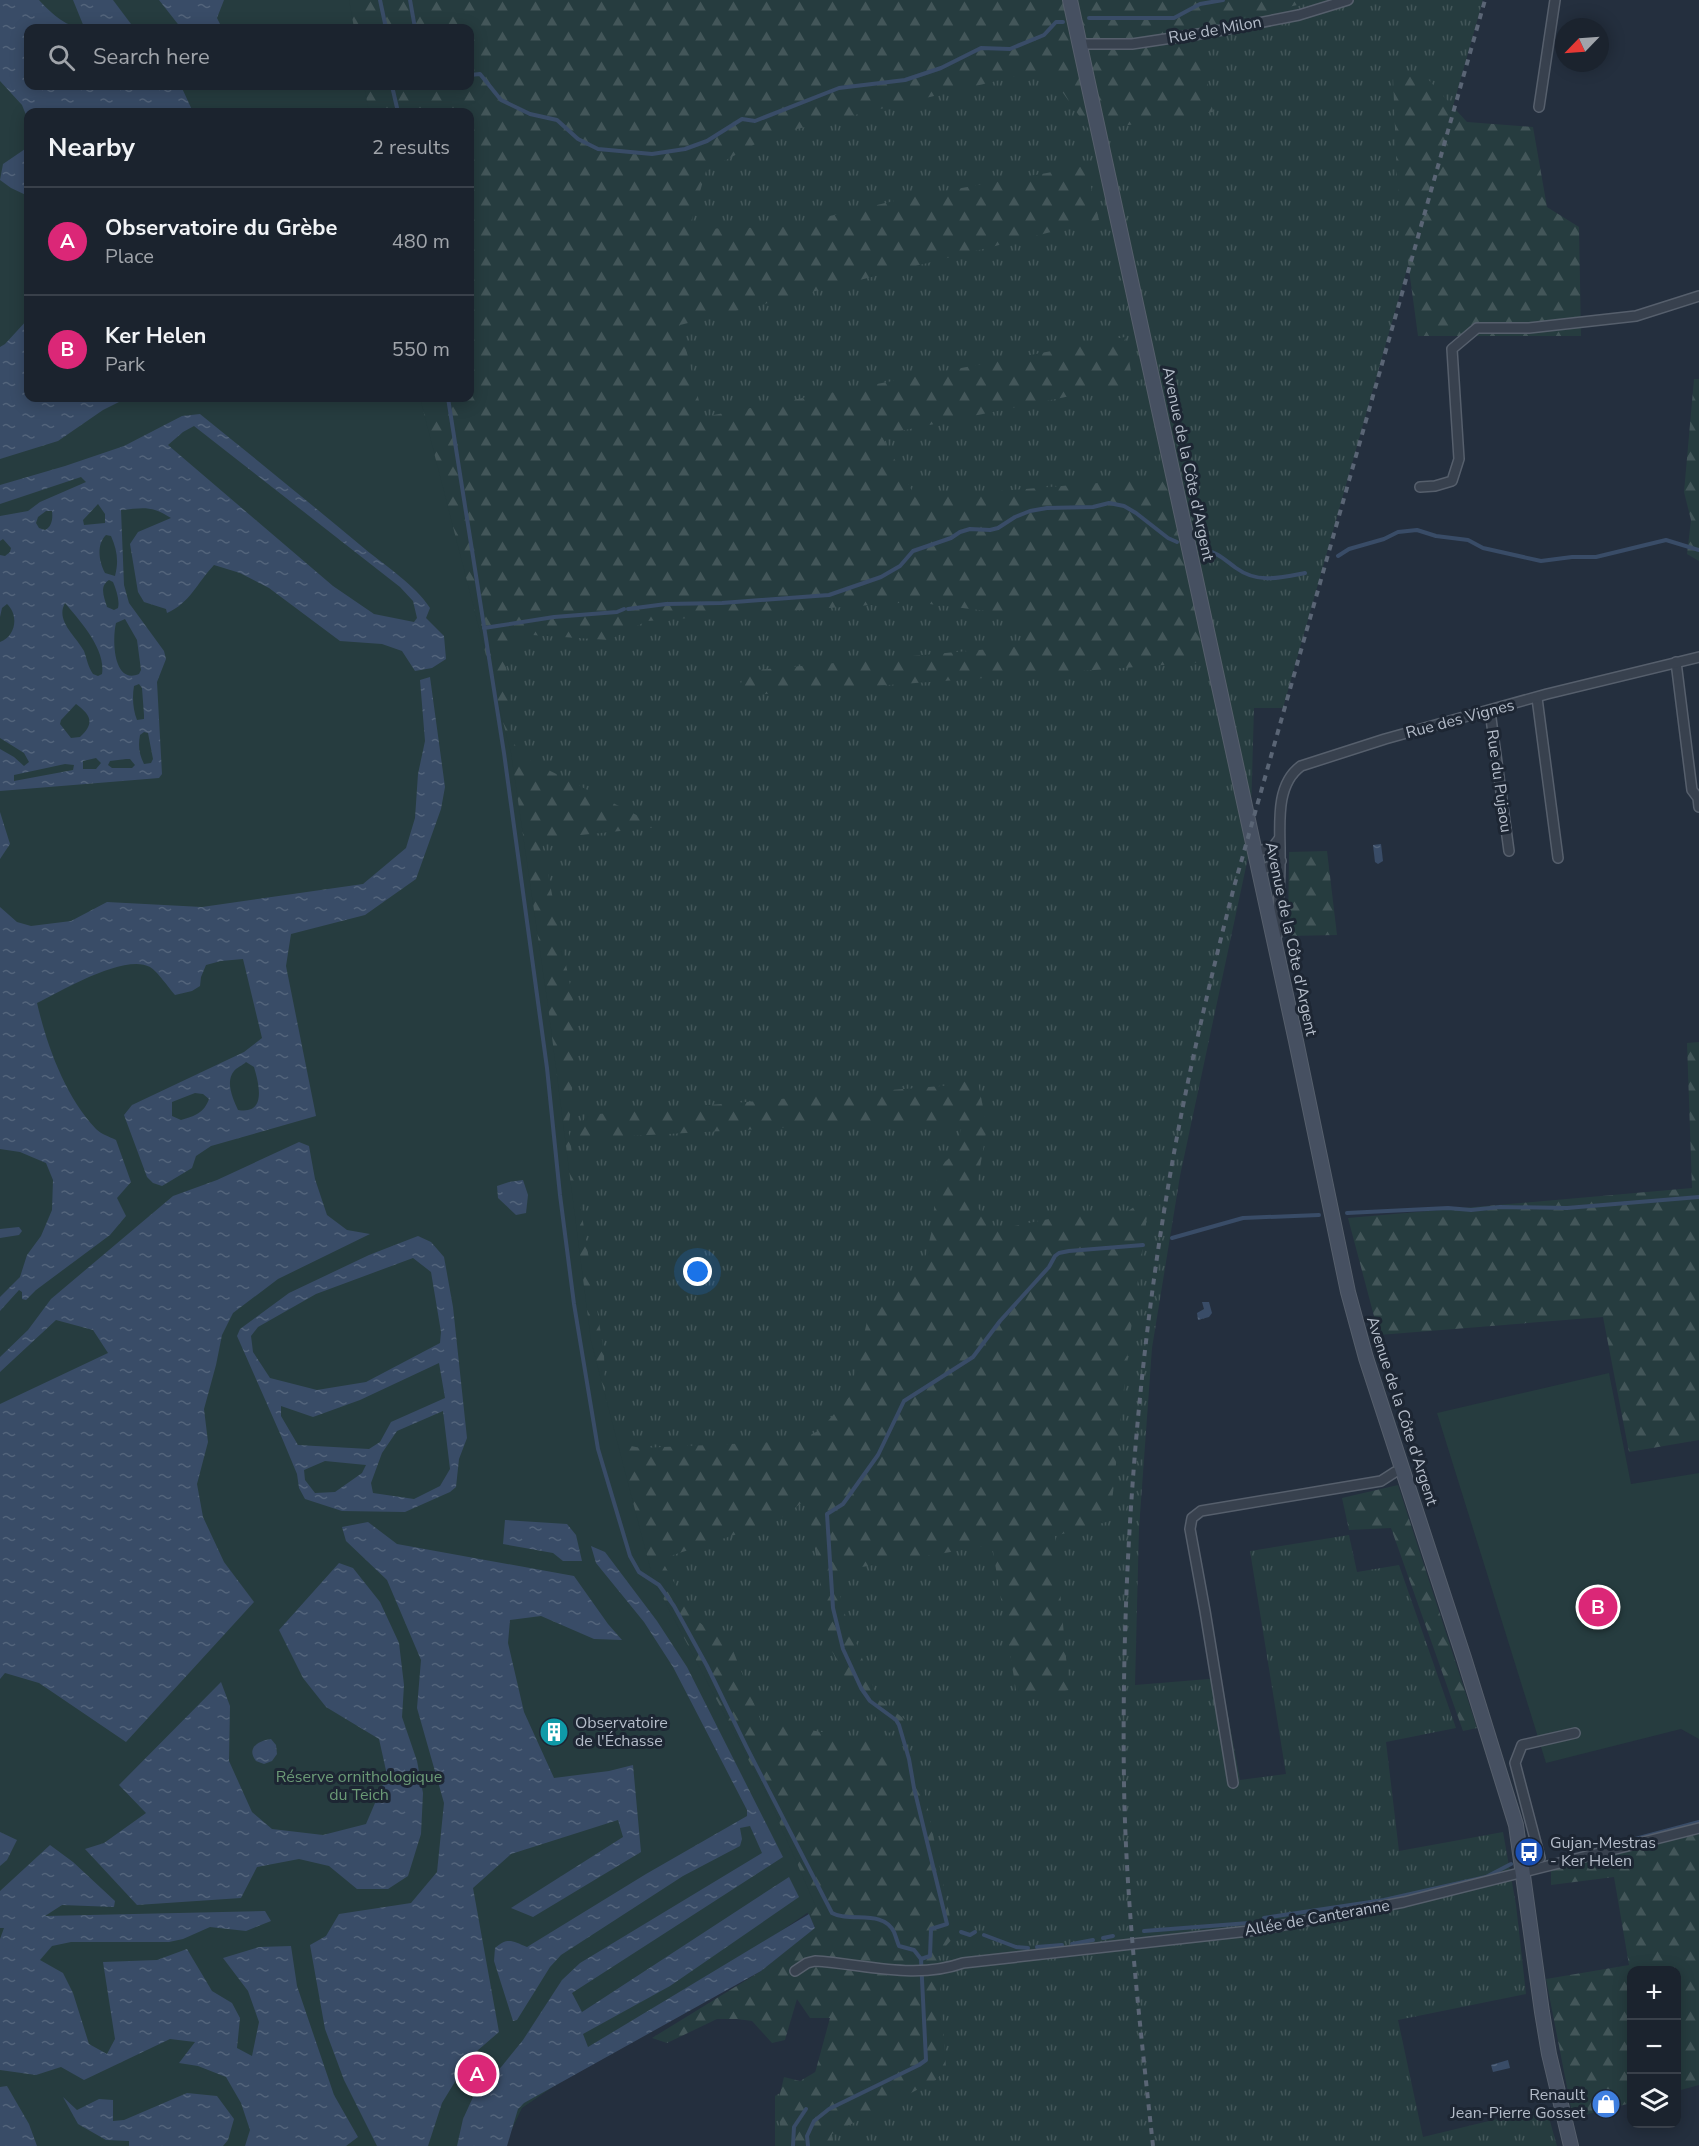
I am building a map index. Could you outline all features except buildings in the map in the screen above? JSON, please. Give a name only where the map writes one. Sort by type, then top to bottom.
[{"type":"main road","name":"Avenue de la Côte d'Argent","points":[[1070,0],[1348,1292],[1366,1358],[1516,1825],[1544,2023],[1571,2146]]},
{"type":"street","name":"Rue de Milon","points":[[1080,44],[1132,44],[1212,32],[1299,15],[1348,0]]},
{"type":"street","points":[[1539,107],[1555,0]]},
{"type":"street","points":[[1420,487],[1452,481],[1460,459],[1452,349],[1477,328],[1529,328],[1636,315],[1699,296]]},
{"type":"street","name":"Rue des Vignes","points":[[1276,951],[1281,861],[1280,808],[1293,771],[1301,766],[1395,736],[1699,657]]},
{"type":"street","points":[[1676,662],[1692,790],[1698,798],[1699,807]]},
{"type":"street","points":[[1538,698],[1558,858]]},
{"type":"street","name":"Rue du Pujaou","points":[[1490,711],[1509,851]]},
{"type":"street","points":[[1255,852],[1273,847],[1279,839]]},
{"type":"street","points":[[1259,871],[1281,861]]},
{"type":"street","points":[[1233,1783],[1190,1529],[1192,1518],[1201,1511],[1384,1480],[1395,1472],[1403,1470]]},
{"type":"street","points":[[1540,1858],[1515,1763],[1522,1745],[1575,1733]]},
{"type":"street","points":[[1499,1769],[1515,1763]]},
{"type":"street","name":"Allée de Canteranne","points":[[795,1971],[807,1963],[816,1961],[882,1970],[929,1970],[949,1968],[963,1963],[1258,1930],[1404,1902],[1699,1828]]},
{"type":"green space","name":"Réserve ornithologique du Teich","points":[[0,0],[349,0],[353,24],[24,24],[24,90],[365,90],[368,108],[24,108],[24,402],[421,402],[511,753],[548,1006],[591,1341],[653,1579],[769,1799],[816,1907],[522,2108],[504,2146],[0,2146]]},
{"type":"green space","points":[[224,0],[1318,0],[1197,29],[1213,112],[1090,131],[1046,69],[772,135],[706,171],[689,229],[783,227],[911,197],[1086,166],[1099,220],[680,325],[703,417],[1125,337],[1133,383],[881,435],[916,498],[1146,479],[1188,481],[1204,662],[738,696],[744,671],[1023,646],[1020,615],[913,602],[647,621],[609,640],[532,635],[505,653],[511,721],[508,736],[525,758],[660,827],[541,839],[576,1015],[568,1128],[604,1353],[606,1441],[641,1448],[798,1441],[820,1430],[849,1397],[871,1305],[924,1262],[932,1230],[938,1168],[955,1153],[963,1122],[831,1125],[575,1139],[586,1115],[953,1085],[977,1077],[987,1127],[974,1202],[994,1230],[1059,1217],[1127,1212],[1150,1195],[1128,1350],[1110,1521],[1055,1536],[1069,1690],[1018,1702],[992,1545],[838,1571],[841,1604],[878,1699],[907,1721],[889,1733],[848,1683],[831,1649],[807,1499],[777,1521],[661,1559],[694,1618],[732,1648],[761,1721],[877,1742],[921,1775],[954,1937],[938,1955],[946,2068],[936,2080],[832,2134],[833,2146],[782,2146],[778,2102],[784,2077],[812,2084],[830,2018],[810,2018],[797,1999],[785,2040],[772,2043],[752,2021],[737,2019],[717,2019],[667,2043],[652,2038],[761,1971],[815,1927],[799,1897],[752,1861],[192,402],[474,402],[474,108],[198,108],[222,90],[474,90],[474,24],[222,24]]},
{"type":"green space","points":[[352,0],[1483,0],[1283,708],[1254,708],[1250,848],[1180,1176],[1152,1348],[1139,1529],[1135,1685],[1221,1678],[1240,1780],[1286,1774],[1250,1551],[1349,1535],[1357,1572],[1399,1565],[1456,1728],[1386,1742],[1399,1851],[1503,1832],[1516,1905],[1526,1994],[1398,2020],[1423,2137],[1546,2107],[1557,2146],[775,2146],[775,2096],[934,2001],[472,1436],[471,402],[474,402],[474,108],[470,108],[470,90],[474,90],[474,24],[453,24]]},
{"type":"green space","points":[[1393,76],[1426,77],[1467,122],[1533,127],[1547,207],[1579,227],[1581,336],[1418,336],[1397,181]]},
{"type":"green space","points":[[1694,379],[1699,379],[1699,561],[1687,554],[1691,520],[1684,492]]},
{"type":"green space","points":[[1327,851],[1337,935],[1288,936],[1289,852]]},
{"type":"green space","points":[[1699,1042],[1699,1440],[1629,1452],[1603,1317],[1379,1335],[1348,1218],[1692,1188],[1687,1043]]},
{"type":"green space","points":[[1609,1373],[1631,1484],[1699,1473],[1699,1739],[1681,1729],[1546,1763],[1437,1413]]},
{"type":"green space","points":[[1398,1485],[1477,1728],[1463,1731],[1391,1528],[1349,1530],[1342,1498]]},
{"type":"green space","points":[[1699,1831],[1699,2085],[1681,2090],[1681,1966],[1627,1966],[1627,2104],[1573,2118],[1546,1979],[1629,1965],[1614,1877],[1551,1885],[1551,1869]]},
{"type":"water","points":[[0,0],[39,0],[69,24],[24,24],[24,90],[183,90],[191,108],[24,108],[24,110],[0,81]]},
{"type":"water","points":[[73,0],[113,0],[131,24],[83,24]]},
{"type":"water","points":[[159,0],[224,0],[217,18],[220,24],[178,24]]},
{"type":"water","points":[[24,150],[24,194],[0,180],[3,164]]},
{"type":"water","points":[[24,323],[24,402],[119,402],[103,410],[58,441],[0,459],[0,347]]},
{"type":"water","points":[[200,414],[409,584],[430,608],[426,618],[444,636],[446,659],[432,668],[415,671],[402,651],[382,644],[340,641],[269,588],[240,573],[214,565],[182,604],[167,613],[166,609],[144,602],[138,592],[130,544],[138,532],[171,518],[152,509],[121,510],[124,585],[129,603],[164,651],[166,659],[157,682],[162,774],[159,778],[0,791],[0,749],[24,766],[29,762],[24,753],[0,738],[0,642],[10,635],[14,619],[7,604],[2,608],[0,617],[0,555],[5,556],[11,548],[3,539],[0,541],[0,516],[28,511],[40,502],[86,482],[81,477],[0,504],[0,485],[124,446],[182,416]],"holes":[[[194,426],[400,587],[413,601],[417,618],[414,622],[374,614],[333,586],[168,445]],[[98,504],[105,514],[105,523],[84,525],[83,520]],[[46,511],[52,511],[51,525],[45,530],[39,528],[36,523],[38,517]],[[106,535],[111,536],[117,556],[115,576],[105,573],[101,564],[100,549]],[[109,580],[113,582],[118,608],[114,610],[107,607],[103,589],[106,582]],[[65,603],[96,645],[100,655],[102,674],[98,676],[93,674],[84,651],[68,628],[63,616]],[[125,619],[137,640],[141,670],[139,674],[130,676],[119,667],[114,639],[116,623]],[[139,684],[142,688],[144,719],[137,720],[134,686]],[[76,704],[88,716],[89,723],[80,737],[71,738],[60,724]],[[144,732],[148,733],[153,759],[151,763],[144,764],[139,743],[140,735]],[[96,758],[101,763],[96,769],[83,769],[83,761]],[[130,759],[135,765],[132,768],[112,768],[108,765],[110,761]],[[65,764],[74,765],[73,770],[14,781],[14,775]]]},
{"type":"water","points":[[430,677],[445,787],[441,809],[416,879],[365,915],[291,934],[286,966],[316,1116],[211,1146],[196,1156],[192,1168],[162,1186],[153,1183],[147,1177],[124,1115],[132,1105],[244,1052],[262,1038],[243,959],[206,965],[200,986],[192,991],[175,995],[153,969],[139,964],[125,965],[93,975],[37,1003],[46,1036],[66,1086],[96,1129],[116,1140],[131,1182],[117,1198],[126,1216],[110,1235],[26,1300],[22,1299],[22,1292],[19,1290],[0,1311],[0,1297],[20,1277],[27,1255],[41,1236],[52,1210],[53,1180],[46,1163],[20,1152],[0,1149],[0,907],[17,922],[31,926],[71,921],[107,902],[202,907],[363,884],[406,848],[415,818],[418,774],[425,741],[420,680]],"holes":[[[246,1062],[254,1067],[259,1097],[253,1108],[238,1110],[230,1080],[235,1070]],[[195,1093],[203,1094],[209,1099],[202,1111],[181,1120],[172,1116],[172,1102]]]},
{"type":"water","points":[[0,812],[10,844],[0,859]]},
{"type":"water","points":[[1381,844],[1383,861],[1378,864],[1375,862],[1373,845]]},
{"type":"water","points":[[299,1142],[309,1146],[315,1179],[327,1215],[347,1230],[370,1234],[278,1279],[233,1313],[222,1335],[204,1409],[208,1442],[197,1484],[203,1517],[224,1562],[254,1602],[126,1742],[39,1683],[5,1673],[0,1679],[0,1404],[108,1353],[93,1330],[56,1320],[0,1372],[0,1357],[28,1330],[51,1299],[173,1196],[217,1180]]},
{"type":"water","points":[[523,1180],[528,1195],[526,1213],[516,1215],[498,1198],[497,1186]]},
{"type":"water","points":[[19,1227],[22,1231],[19,1235],[0,1238],[0,1229]]},
{"type":"water","points":[[418,1236],[431,1242],[444,1257],[453,1307],[467,1438],[459,1459],[456,1487],[450,1492],[405,1512],[342,1511],[305,1499],[282,1438],[237,1336],[240,1329],[289,1293],[369,1255]],"holes":[[[413,1258],[431,1272],[441,1332],[440,1343],[366,1382],[317,1390],[270,1378],[253,1352],[251,1336],[258,1327],[316,1294]],[[439,1363],[445,1398],[391,1422],[380,1442],[369,1449],[298,1445],[281,1416],[281,1406],[313,1417],[360,1400]],[[443,1411],[450,1469],[440,1486],[414,1499],[373,1493],[371,1483],[382,1453],[397,1431]],[[325,1461],[366,1465],[362,1473],[335,1492],[315,1493],[305,1480],[304,1470]]]},
{"type":"water","points":[[1202,1302],[1209,1302],[1212,1313],[1209,1317],[1198,1320],[1197,1313],[1204,1309]]},
{"type":"water","points":[[505,1520],[567,1524],[576,1535],[582,1561],[563,1561],[553,1553],[503,1544]]},
{"type":"water","points":[[368,1522],[397,1544],[574,1576],[622,1640],[594,1639],[541,1616],[510,1620],[508,1643],[524,1712],[554,1778],[609,1771],[633,1765],[641,1852],[533,1917],[511,1908],[623,1837],[618,1820],[511,1854],[473,1888],[499,2032],[470,2057],[442,2103],[428,2146],[377,2146],[344,2080],[325,2029],[310,1945],[326,1936],[339,1914],[411,1903],[437,1872],[444,1803],[417,1708],[421,1660],[387,1580],[346,1541],[342,1527]]},
{"type":"water","points":[[591,1546],[605,1552],[657,1621],[687,1667],[783,1857],[572,1993],[582,2012],[789,1877],[799,1897],[670,1986],[583,2034],[588,2047],[809,1914],[815,1928],[761,1971],[524,2103],[518,2109],[507,2146],[457,2146],[463,2119],[474,2095],[523,2040],[562,1980],[580,1963],[762,1853],[750,1826],[740,1828],[742,1839],[740,1846],[683,1876],[561,1955],[550,1967],[517,2020],[513,2021],[494,1961],[495,1948],[507,1941],[527,1947],[646,1874],[747,1816],[747,1810],[673,1667],[644,1622],[596,1563]]},
{"type":"water","points":[[339,1563],[353,1568],[380,1602],[399,1643],[404,1685],[402,1717],[417,1761],[423,1793],[421,1834],[408,1876],[388,1889],[357,1889],[329,1866],[299,1859],[257,1867],[241,1898],[137,1905],[85,1849],[104,1843],[146,1813],[119,1785],[221,1682],[230,1706],[229,1761],[252,1812],[272,1829],[323,1835],[366,1824],[387,1775],[379,1739],[326,1707],[303,1678],[279,1630]]},
{"type":"water","points":[[271,1739],[276,1745],[277,1754],[272,1761],[264,1764],[256,1761],[252,1752],[255,1746]]},
{"type":"water","points":[[0,1832],[17,1840],[7,1860],[0,1866]]},
{"type":"water","points":[[50,1845],[73,1862],[115,1901],[114,1907],[62,1905],[45,1916],[265,1911],[271,1921],[246,1931],[210,1927],[183,1939],[169,1942],[71,1942],[52,1946],[40,1960],[63,1973],[73,1993],[89,2044],[107,2054],[115,2039],[103,1962],[157,1960],[187,1949],[212,1991],[232,2003],[240,2018],[237,2048],[252,2056],[259,2022],[248,1991],[223,1958],[259,1947],[291,1946],[297,1986],[334,2095],[358,2137],[346,2146],[245,2146],[250,2130],[241,2103],[226,2077],[198,2066],[179,2063],[195,2042],[170,2039],[84,2080],[61,2067],[36,2075],[0,2070],[0,1939],[4,1928],[0,1928],[0,1891]]},
{"type":"water","points":[[1508,2060],[1510,2068],[1493,2072],[1491,2065]]},
{"type":"water","points":[[7,2086],[29,2124],[37,2146],[0,2146],[0,2087]]},
{"type":"water","points":[[187,2093],[217,2096],[234,2119],[228,2140],[223,2146],[129,2146],[129,2141],[106,2140],[78,2124],[63,2097],[77,2110],[99,2099],[113,2100],[113,2121],[124,2120]]},
{"type":"waterway","points":[[380,0],[385,24]]},
{"type":"waterway","points":[[410,0],[414,24]]},
{"type":"waterway","points":[[1089,18],[1174,18],[1200,4],[1223,0]]},
{"type":"waterway","points":[[474,75],[480,74],[501,100],[530,114],[557,120],[578,139],[598,149],[652,154],[685,149],[707,141],[742,119],[755,121],[839,88],[905,80],[941,68],[981,48],[1010,49],[1044,35],[1056,22],[1063,22]]},
{"type":"waterway","points":[[393,90],[397,108]]},
{"type":"waterway","points":[[449,402],[504,753],[547,1068],[574,1304],[598,1449],[630,1556],[639,1572],[659,1585],[674,1606],[707,1666],[832,1913],[839,1916],[882,1921],[894,1932],[899,1946],[914,1950],[921,1959],[926,2060],[829,2109],[814,2121],[807,2136],[808,2146]]},
{"type":"waterway","points":[[628,609],[666,604],[722,603],[829,595],[881,577],[900,566],[913,551],[951,538],[960,532],[970,529],[998,528],[1015,517],[1047,508],[1093,507],[1109,503],[1124,506],[1177,542]]},
{"type":"waterway","points":[[1338,556],[1349,549],[1384,539],[1398,532],[1417,530],[1436,536],[1468,540],[1483,548],[1541,561],[1596,557],[1666,540],[1699,550]]},
{"type":"waterway","points":[[1203,549],[1217,554],[1244,573],[1261,578],[1287,577],[1305,573]]},
{"type":"waterway","points":[[484,628],[554,617],[617,612],[624,609]]},
{"type":"waterway","points":[[1347,1213],[1448,1208],[1471,1210],[1500,1207],[1567,1208],[1699,1197]]},
{"type":"waterway","points":[[1172,1238],[1243,1218],[1319,1215]]},
{"type":"waterway","points":[[921,1959],[930,1956],[931,1929],[947,1924],[899,1725],[896,1720],[870,1701],[861,1688],[843,1649],[833,1608],[827,1514],[843,1504],[878,1455],[904,1401],[973,1357],[1000,1321],[1049,1267],[1055,1256],[1069,1251],[1143,1245]]},
{"type":"waterway","points":[[1624,1842],[1699,1822]]},
{"type":"waterway","points":[[1264,1918],[1384,1900],[1486,1877],[1511,1864]]},
{"type":"waterway","points":[[1144,1931],[1249,1923]]},
{"type":"waterway","points":[[961,1932],[970,1935],[975,1932]]},
{"type":"waterway","points":[[984,1935],[1016,1947],[1028,1948]]},
{"type":"waterway","points":[[1103,1938],[1113,1936]]},
{"type":"waterway","points":[[1072,1944],[1093,1940]]},
{"type":"waterway","points":[[1037,1947],[1062,1945]]},
{"type":"waterway","points":[[793,2146],[794,2127],[806,2109]]},
{"type":"railway","points":[[1153,2146],[1134,1965],[1128,1875],[1125,1829],[1124,1704],[1125,1623],[1134,1462],[1162,1221],[1189,1078],[1234,887],[1485,0]]},
{"type":"place","name":"Ker Helen","points":[[1598,1607]]},
{"type":"place","name":"Observatoire de l'Échasse","points":[[554,1732]]},
{"type":"place","name":"Gujan-Mestras - Ker Helen","points":[[1529,1852]]},
{"type":"place","name":"Observatoire du Grèbe","points":[[477,2074]]},
{"type":"place","name":"Renault Jean-Pierre Gosset","points":[[1606,2104]]}]
